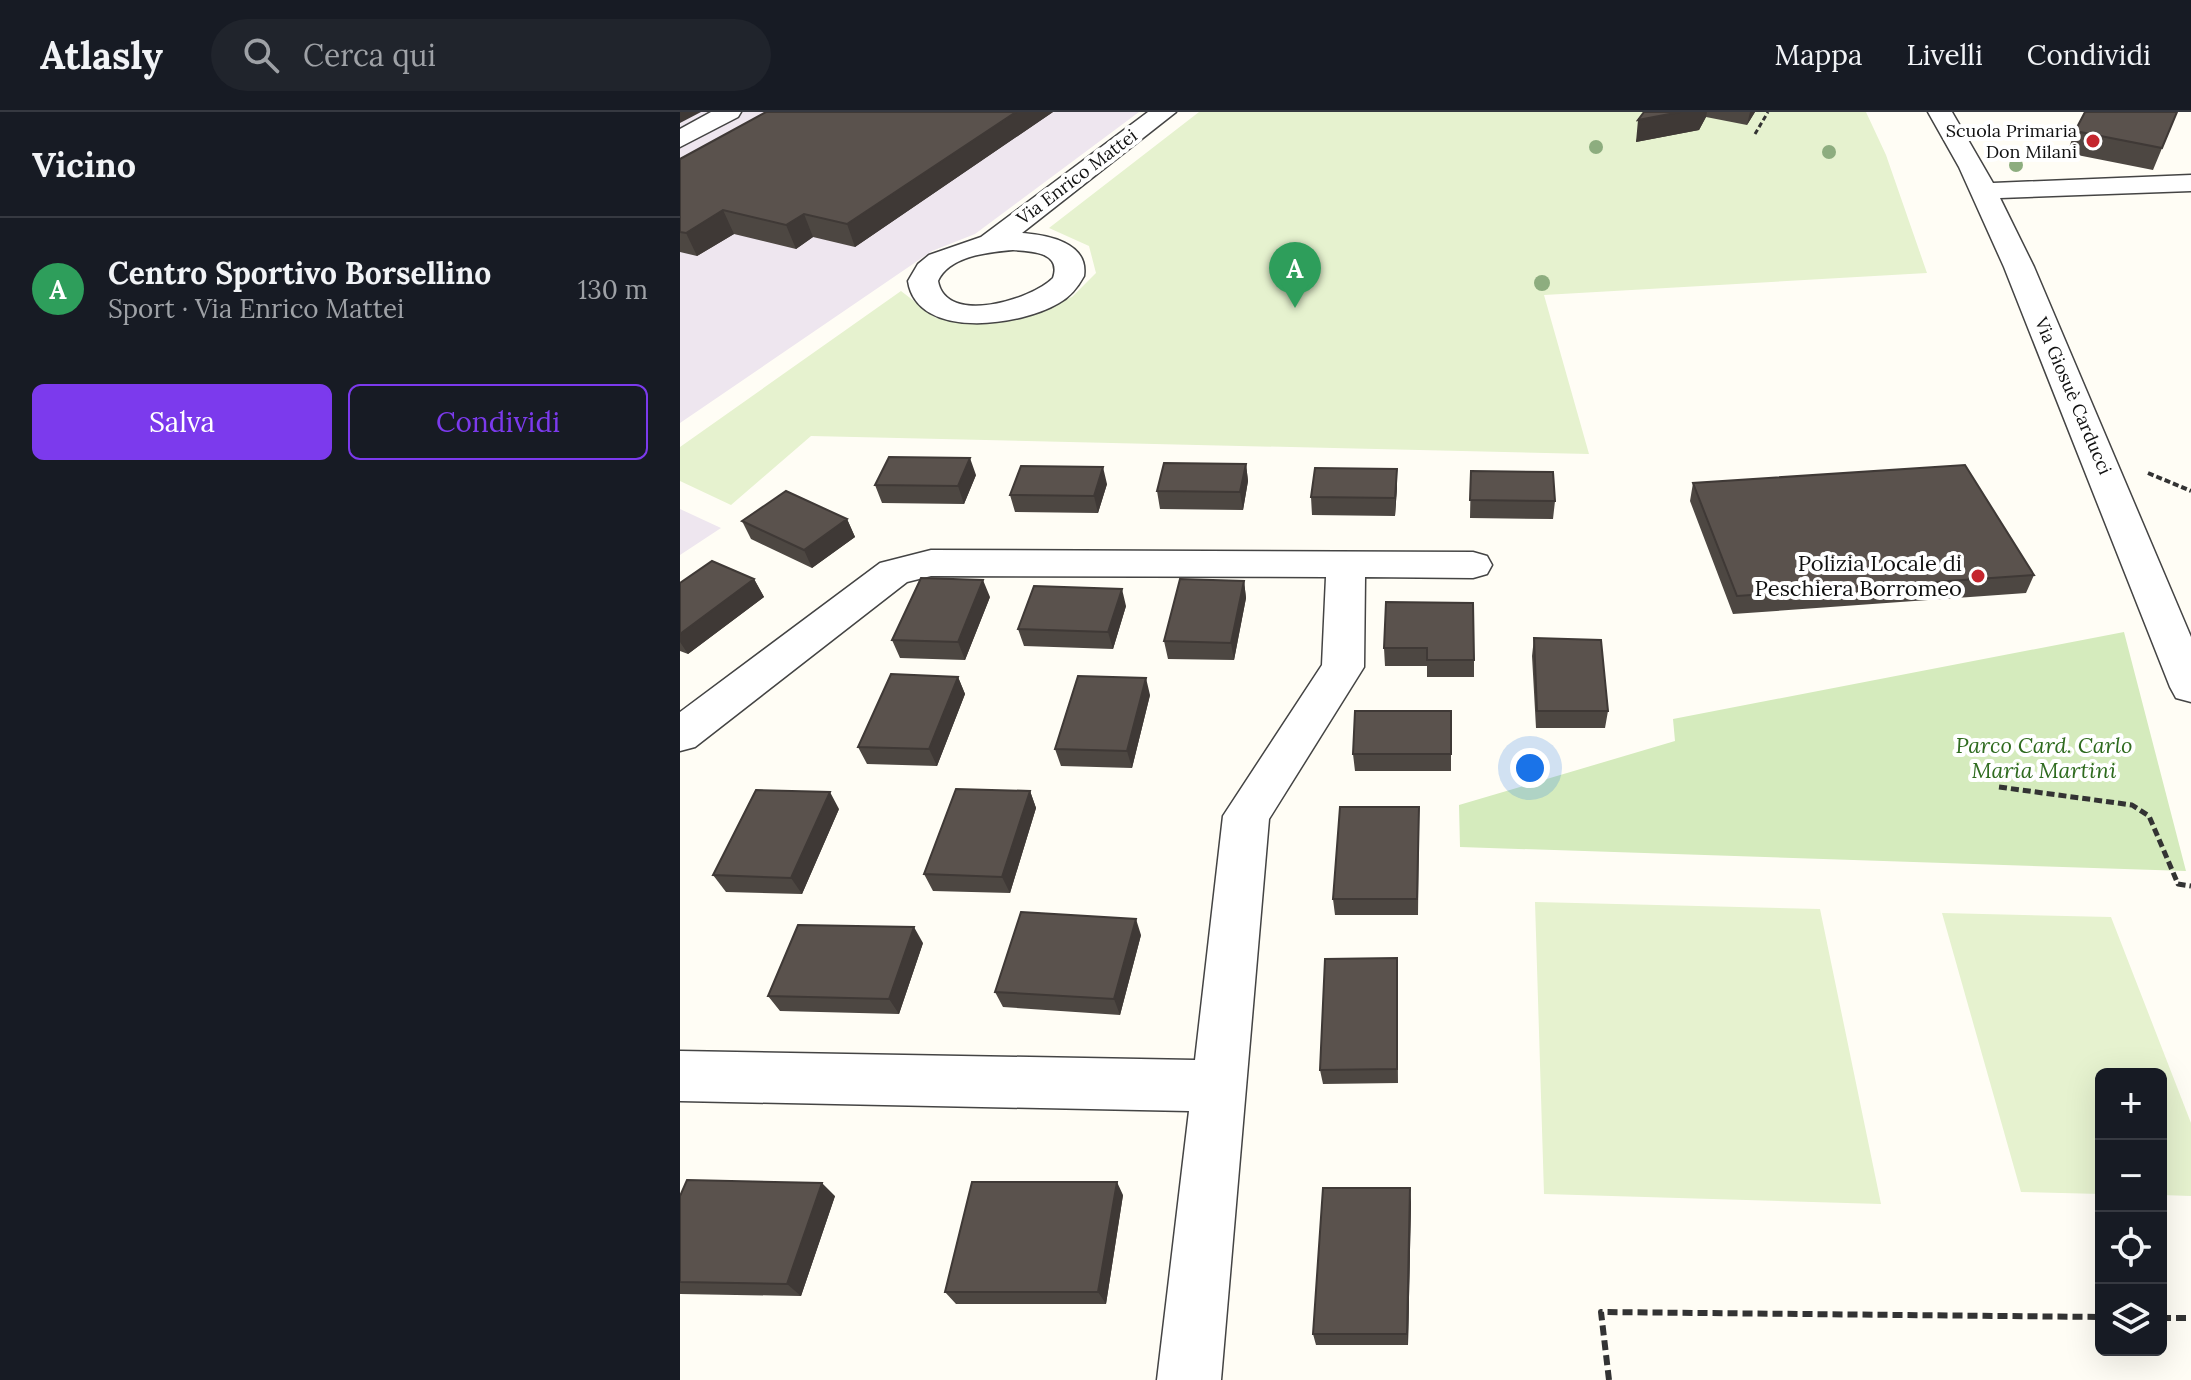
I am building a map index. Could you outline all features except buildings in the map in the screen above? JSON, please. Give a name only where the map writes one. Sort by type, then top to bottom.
[{"type":"street","points":[[680,139],[729,112]]},
{"type":"street","name":"Via Enrico Mattei","points":[[991,243],[1164,112]]},
{"type":"street","name":"Via Giosuè Carducci","points":[[1940,112],[1983,191],[2019,267],[2191,687]]},
{"type":"street","points":[[1983,191],[2191,183]]},
{"type":"street","points":[[680,735],[894,572],[931,563],[1346,567],[1473,565]]},
{"type":"street","points":[[1189,1380],[1246,816],[1343,667],[1346,567]]},
{"type":"street","points":[[680,1076],[1219,1086]]},
{"type":"path","points":[[1755,134],[1768,112]]},
{"type":"path","points":[[1999,787],[2132,805],[2149,816],[2178,884],[2191,886]]},
{"type":"path","points":[[1609,1380],[1601,1312],[2095,1317]]},
{"type":"path","points":[[2167,1318],[2191,1318]]},
{"type":"shaded area","points":[[680,112],[1139,112],[975,234],[932,251],[680,423]]},
{"type":"shaded area","points":[[680,509],[721,528],[680,555]]},
{"type":"green space","points":[[1199,112],[1866,112],[1886,155],[1927,273],[1544,295],[1589,454],[811,436],[731,505],[680,481],[680,447],[901,291],[936,318],[1007,321],[1072,297],[1096,273],[1089,246],[1049,228]]},
{"type":"green space","name":"Parco Card. Carlo Maria Martini","points":[[2124,632],[2186,871],[1460,847],[1459,805],[1675,741],[1673,719]]},
{"type":"green space","points":[[1535,902],[1820,909],[1881,1204],[1544,1194]]},
{"type":"green space","points":[[1942,913],[2111,917],[2191,1123],[2191,1196],[2167,1195],[2167,1068],[2095,1068],[2095,1194],[2021,1192]]},
{"type":"place","name":"Scuola Primaria Don Milani","points":[[2093,141]]},
{"type":"place","name":"Centro Sportivo Borsellino","points":[[1295,308]]},
{"type":"place","name":"Polizia Locale di Peschiera Borromeo","points":[[1978,576]]}]
